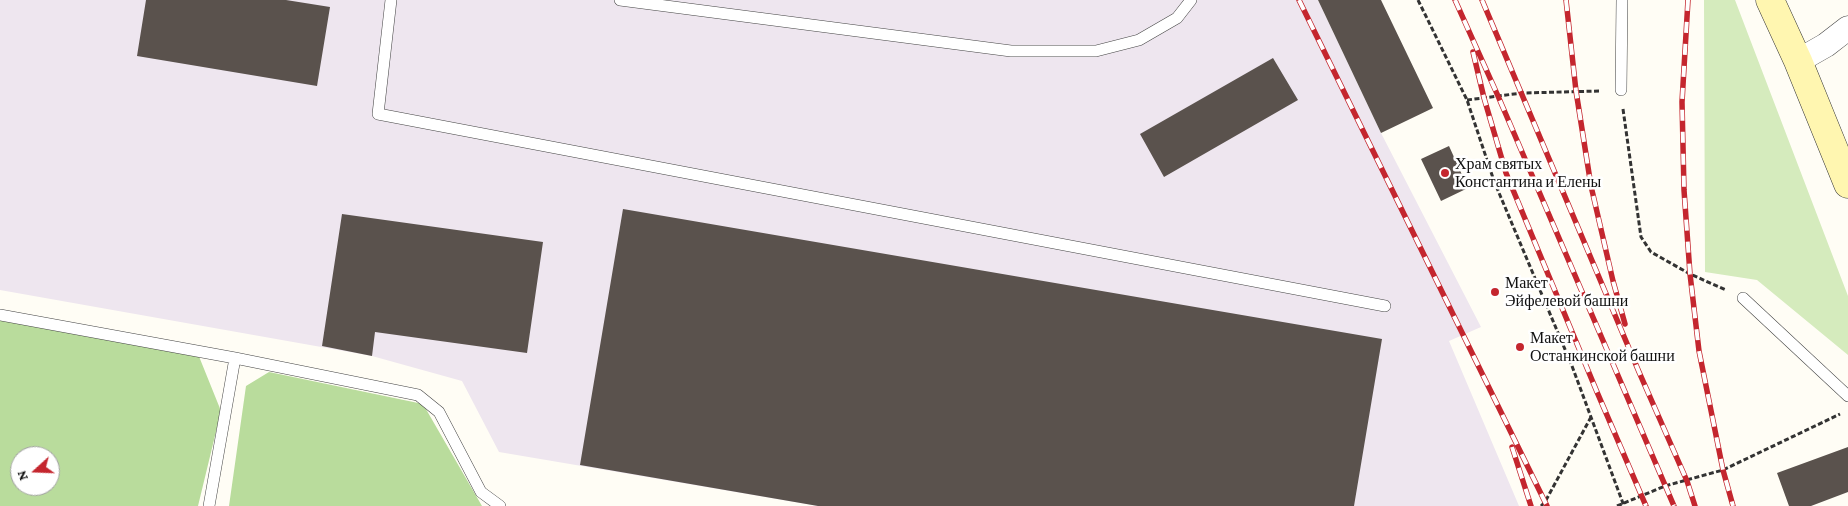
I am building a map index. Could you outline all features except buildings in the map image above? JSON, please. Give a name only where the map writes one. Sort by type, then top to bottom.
[{"type":"street","points":[[1770,0],[1798,61],[1848,184]]},
{"type":"street","points":[[1798,61],[1826,45],[1848,28]]},
{"type":"lane","points":[[391,0],[378,114],[1385,306]]},
{"type":"lane","points":[[620,0],[1011,51],[1096,51],[1139,40],[1176,18],[1191,0]]},
{"type":"lane","points":[[1621,90],[1622,0]]},
{"type":"lane","points":[[1743,298],[1848,396]]},
{"type":"lane","points":[[0,314],[418,394],[439,412],[481,492],[500,506]]},
{"type":"lane","points":[[209,506],[235,358]]},
{"type":"path","points":[[1418,0],[1467,100],[1494,181],[1572,366],[1624,505]]},
{"type":"path","points":[[1467,100],[1522,93],[1621,90],[1641,237],[1651,252],[1690,274],[1743,298]]},
{"type":"path","points":[[1617,506],[1624,505],[1665,486],[1723,470],[1848,410]]},
{"type":"path","points":[[1542,506],[1591,416]]},
{"type":"shaded area","points":[[0,0],[1318,0],[1381,133],[1481,327],[1449,341],[1519,506],[818,506],[499,452],[462,381],[372,356],[0,290]]},
{"type":"green space","points":[[1704,0],[1735,0],[1848,296],[1848,355],[1757,280],[1705,272]]},
{"type":"green space","points":[[0,317],[196,349],[221,411],[198,506],[0,506]]},
{"type":"green space","points":[[269,372],[423,404],[482,506],[229,506],[246,386]]},
{"type":"railway","points":[[1299,0],[1547,506]]},
{"type":"railway","points":[[1455,0],[1674,506]]},
{"type":"railway","points":[[1482,0],[1687,481],[1695,506]]},
{"type":"railway","points":[[1566,0],[1576,91],[1591,186],[1625,324]]},
{"type":"railway","points":[[1688,0],[1682,102],[1684,190],[1690,274],[1699,351],[1723,470],[1733,506]]},
{"type":"railway","points":[[1473,52],[1506,173],[1646,506]]},
{"type":"railway","points":[[1512,447],[1531,506]]},
{"type":"place","name":"Храм святых Константина и Елены","points":[[1445,173]]},
{"type":"place","name":"Макет Эйфелевой башни","points":[[1495,292]]},
{"type":"place","name":"Макет Останкинской башни","points":[[1520,347]]}]
